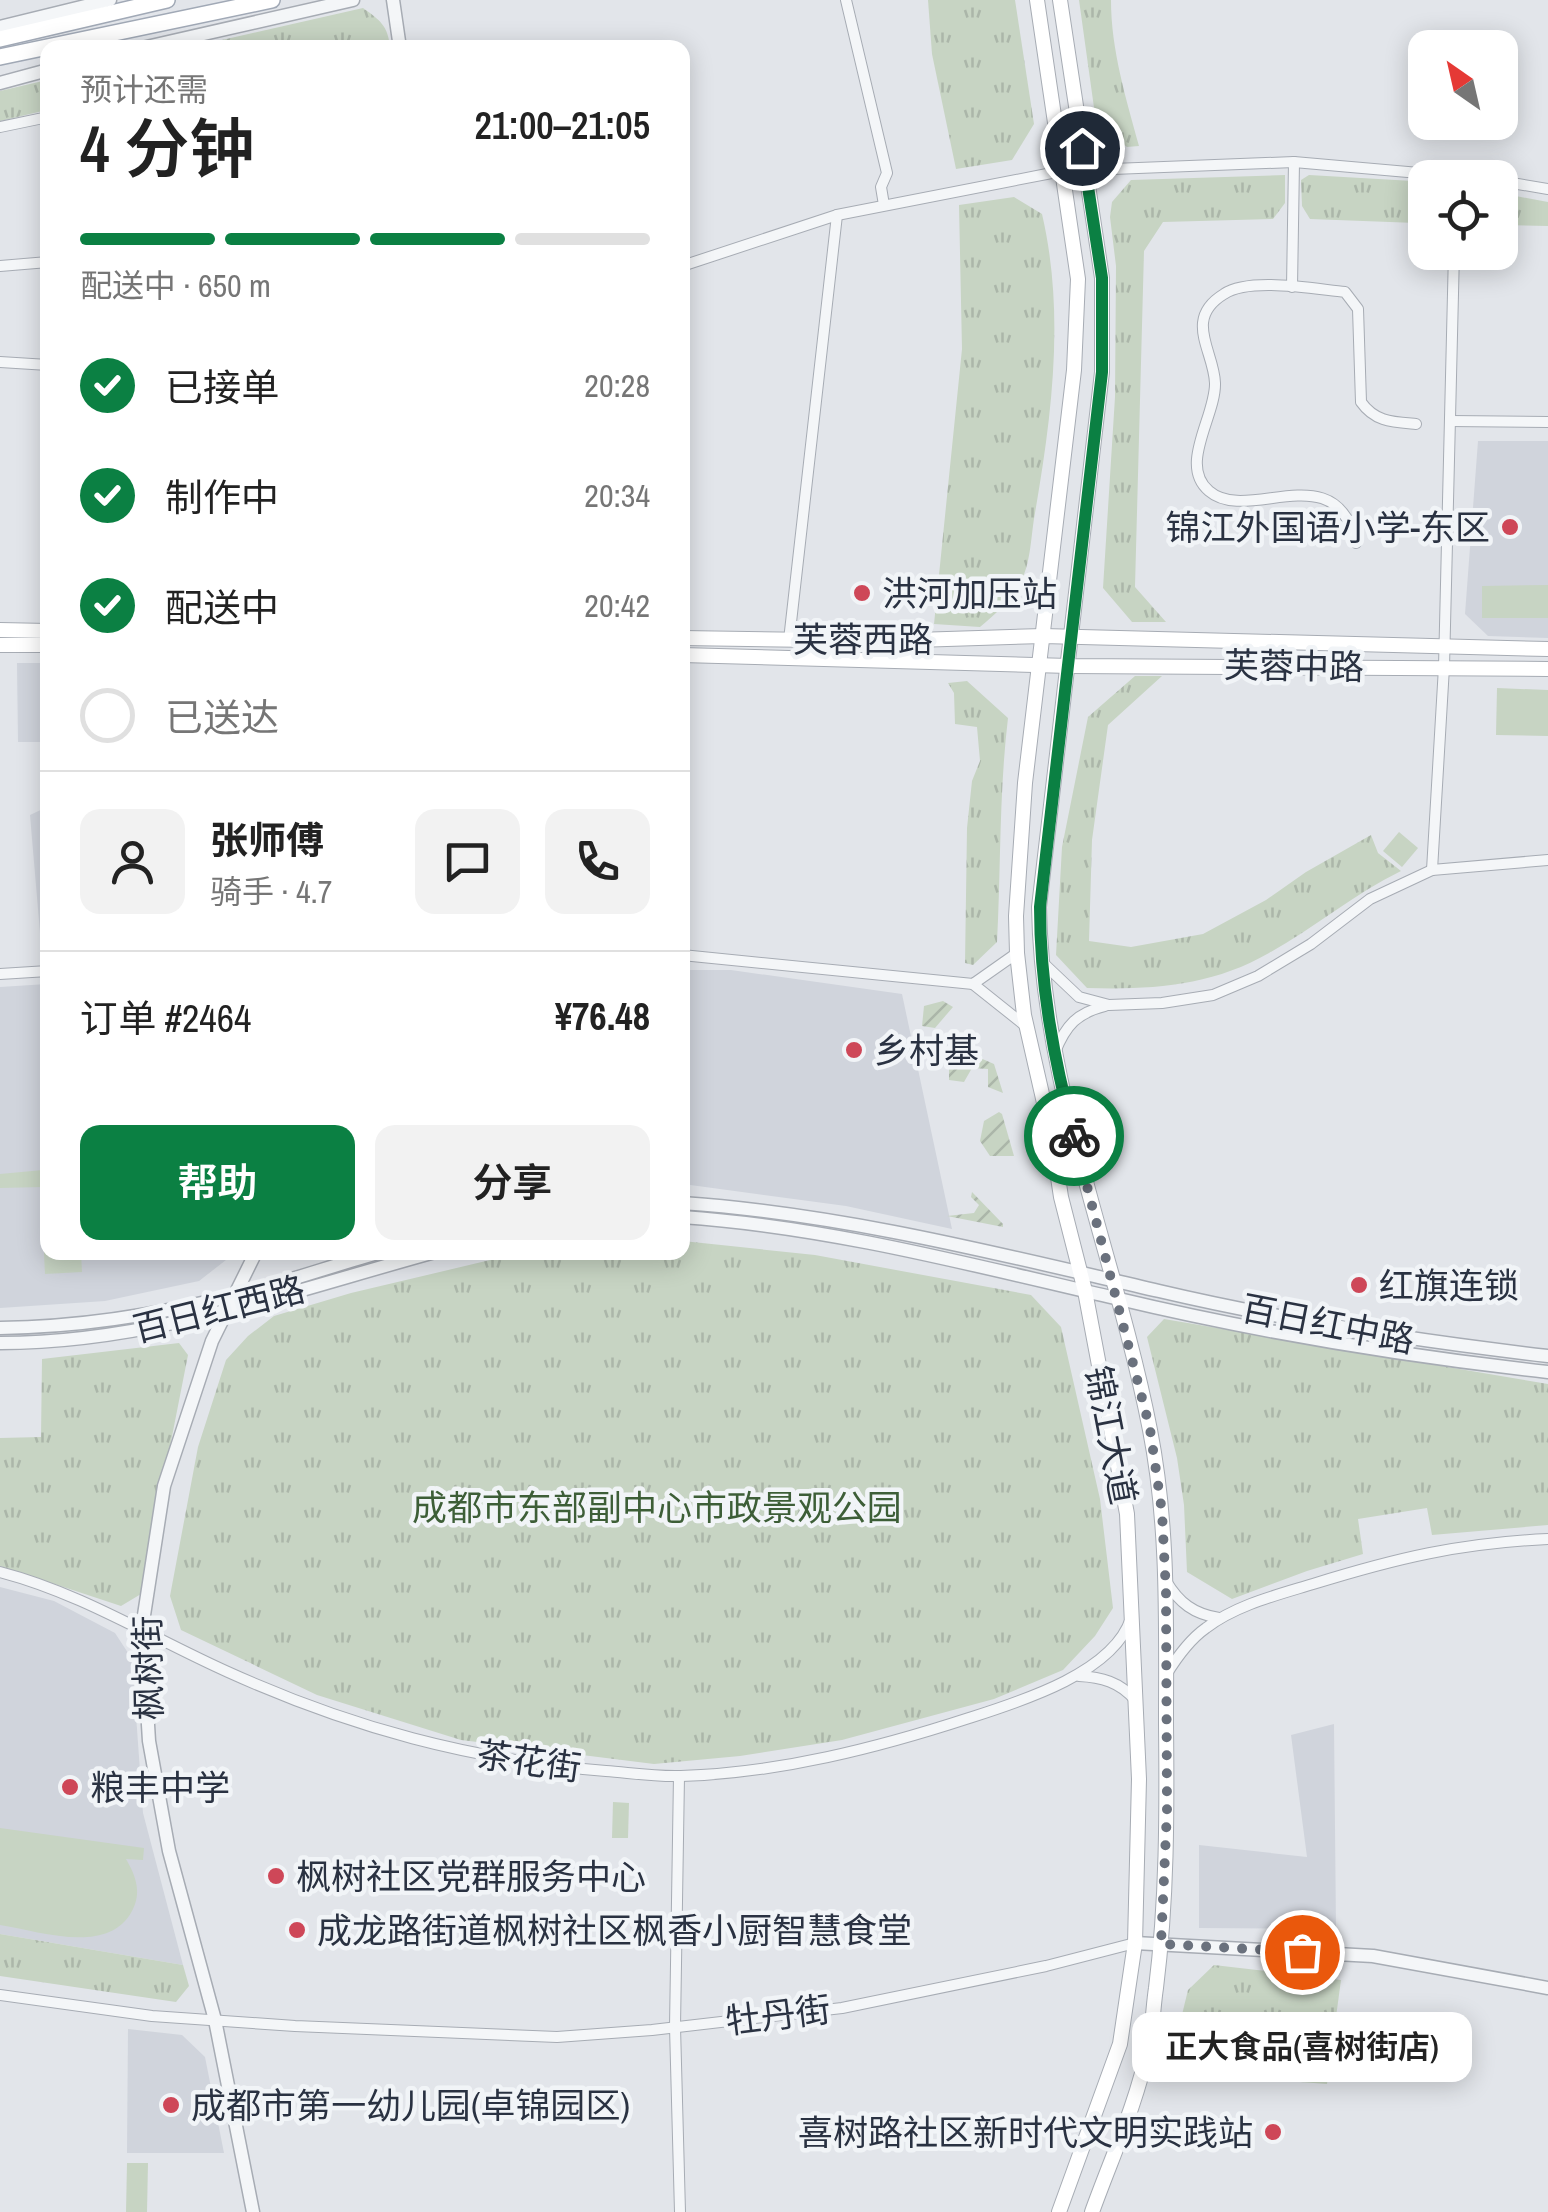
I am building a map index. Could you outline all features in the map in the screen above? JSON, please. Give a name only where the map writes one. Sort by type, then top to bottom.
[{"type":"main road","points":[[0,39],[167,0]]},
{"type":"main road","points":[[81,40],[270,0]]},
{"type":"main road","name":"锦江大道","points":[[1037,0],[1078,297],[1074,370],[1026,782],[1017,954],[1027,1028],[1061,1198],[1085,1290],[1127,1514],[1137,1706],[1139,1874],[1136,1942],[1120,2044],[1059,2212]]},
{"type":"main road","name":"锦江大道","points":[[1060,0],[1102,278],[1102,372],[1040,907],[1040,960],[1054,1052],[1150,1429],[1162,1512],[1166,1581],[1166,1875],[1161,1944],[1148,2048],[1092,2212]]},
{"type":"main road","points":[[0,57],[40,49]]},
{"type":"main road","points":[[0,630],[40,631]]},
{"type":"main road","name":"芙蓉中路","points":[[1043,636],[1548,649]]},
{"type":"main road","name":"芙蓉西路","points":[[690,638],[884,641],[1043,636]]},
{"type":"main road","points":[[0,644],[40,645]]},
{"type":"main road","name":"芙蓉西路","points":[[690,654],[1039,664]]},
{"type":"main road","name":"芙蓉中路","points":[[1039,664],[1548,669]]},
{"type":"street","points":[[0,27],[110,0]]},
{"type":"street","points":[[177,40],[353,0]]},
{"type":"street","points":[[393,0],[399,40]]},
{"type":"street","points":[[846,0],[862,54],[862,73],[887,172],[881,186],[884,204]]},
{"type":"street","points":[[0,83],[40,72]]},
{"type":"street","points":[[0,127],[40,119]]},
{"type":"street","points":[[1292,287],[1294,162]]},
{"type":"street","points":[[690,263],[837,215],[1062,171],[1294,162],[1408,172]]},
{"type":"street","points":[[1518,184],[1548,189]]},
{"type":"street","points":[[789,640],[837,215]]},
{"type":"street","points":[[0,266],[40,263]]},
{"type":"street","points":[[1432,870],[1444,667],[1454,270]]},
{"type":"street","points":[[1356,543],[1345,514],[1318,496],[1225,499],[1206,490],[1197,470],[1215,384],[1202,331],[1205,317],[1223,294],[1236,288],[1292,287],[1345,292],[1353,299],[1359,320],[1358,393],[1362,402],[1367,411],[1384,421],[1416,424]]},
{"type":"street","points":[[0,362],[40,364]]},
{"type":"street","points":[[1450,421],[1548,422]]},
{"type":"street","points":[[1054,1052],[1073,1019],[1086,1010],[1213,995],[1258,976],[1311,944],[1370,900],[1432,870],[1548,860]]},
{"type":"street","points":[[973,984],[1017,954]]},
{"type":"street","points":[[690,956],[973,984],[1027,1028]]},
{"type":"street","points":[[1040,960],[1078,997],[1110,1005]]},
{"type":"street","points":[[0,974],[40,971]]},
{"type":"street","points":[[690,1204],[778,1213],[905,1235],[1110,1278]]},
{"type":"street","points":[[690,1218],[776,1227],[919,1252],[1116,1299]]},
{"type":"street","name":"枫树街","points":[[252,1260],[224,1310],[164,1486],[142,1628],[150,1741],[169,1851],[215,2020],[253,2212]]},
{"type":"street","name":"百日红西路","points":[[0,1328],[96,1321],[233,1296],[354,1260]]},
{"type":"street","name":"百日红西路","points":[[0,1343],[96,1338],[224,1310],[407,1260]]},
{"type":"street","name":"百日红中路","points":[[1110,1278],[1200,1300],[1419,1342],[1548,1356]]},
{"type":"street","name":"百日红中路","points":[[1116,1299],[1434,1360],[1548,1372]]},
{"type":"street","points":[[1166,1675],[1188,1644],[1220,1618],[1272,1596],[1399,1557],[1483,1542],[1548,1539]]},
{"type":"street","name":"茶花街","points":[[0,1572],[54,1590],[142,1628],[227,1672],[399,1737],[516,1762],[680,1776],[760,1770],[898,1740],[985,1713],[1078,1676],[1120,1636],[1130,1622],[1132,1607]]},
{"type":"street","points":[[1166,1581],[1176,1598],[1190,1609],[1220,1618]]},
{"type":"street","points":[[1078,1676],[1114,1683],[1128,1691],[1137,1706]]},
{"type":"street","points":[[680,1776],[675,2027],[680,2212]]},
{"type":"street","name":"牡丹街","points":[[0,1995],[152,2016],[556,2036],[842,2008],[1046,1966],[1136,1942],[1373,1956],[1548,1988]]},
{"type":"shaded area","name":"锦江外国语小学-东区","points":[[1478,441],[1548,441],[1548,638],[1488,636],[1465,614]]},
{"type":"shaded area","points":[[17,663],[40,663],[40,742],[18,742]]},
{"type":"shaded area","points":[[40,810],[40,932],[30,815]]},
{"type":"shaded area","points":[[690,970],[731,970],[902,994],[952,1229],[846,1206],[690,1185]]},
{"type":"shaded area","points":[[40,984],[40,1260],[226,1260],[199,1281],[105,1301],[0,1308],[0,987]]},
{"type":"shaded area","name":"粮丰中学","points":[[0,1587],[54,1601],[115,1633],[132,1659],[143,1813],[183,1965],[0,1934]]},
{"type":"shaded area","points":[[1334,1724],[1336,1929],[1199,1928],[1199,1845],[1307,1857],[1291,1735]]},
{"type":"shaded area","name":"成都市第一幼儿园(卓锦园区)","points":[[128,2029],[182,2035],[205,2057],[224,2153],[127,2153]]},
{"type":"green space","points":[[928,0],[1015,0],[1034,124],[1012,160],[956,169],[932,54]]},
{"type":"green space","points":[[1079,0],[1111,0],[1116,56],[1139,146],[1127,147],[1096,122]]},
{"type":"green space","points":[[363,8],[382,24],[388,40],[222,40]]},
{"type":"green space","points":[[40,82],[40,112],[0,121],[0,91]]},
{"type":"green space","points":[[1285,175],[1285,203],[1273,219],[1163,222],[1144,251],[1135,587],[1166,622],[1132,622],[1103,588],[1115,397],[1116,266],[1112,202],[1131,180]]},
{"type":"green space","points":[[1309,175],[1408,181],[1408,223],[1310,219],[1302,206],[1301,180]]},
{"type":"green space","points":[[1518,196],[1548,202],[1548,226],[1518,225]]},
{"type":"green space","points":[[1014,197],[1042,214],[1053,289],[1051,401],[1029,557],[1013,594],[980,627],[934,624],[962,349],[959,205]]},
{"type":"green space","points":[[1548,585],[1548,618],[1482,618],[1482,586]]},
{"type":"green space","points":[[1135,676],[1162,676],[1108,725],[1092,840],[1089,941],[1131,947],[1203,934],[1371,835],[1378,853],[1401,871],[1269,953],[1226,973],[1158,987],[1087,988],[1056,955],[1062,847],[1088,717]]},
{"type":"green space","points":[[967,681],[1008,718],[997,942],[973,965],[965,963],[967,828],[972,781],[980,761],[977,727],[955,724],[954,693],[948,683]]},
{"type":"green space","points":[[1497,688],[1548,690],[1548,736],[1496,735]]},
{"type":"green space","points":[[1399,832],[1418,848],[1402,867],[1383,851]]},
{"type":"green space","points":[[943,1001],[953,1007],[935,1028],[922,1026],[924,1006]]},
{"type":"green space","points":[[971,1054],[994,1064],[1003,1093],[988,1087],[988,1069],[972,1068],[964,1082],[949,1080],[949,1065]]},
{"type":"green space","points":[[999,1112],[1014,1156],[990,1156],[980,1141],[984,1121]]},
{"type":"green space","points":[[40,1170],[40,1187],[0,1188],[0,1174]]},
{"type":"green space","points":[[972,1192],[1003,1227],[947,1216],[974,1213],[979,1205],[971,1197]]},
{"type":"green space","name":"成都市东部副中心市政景观公园","points":[[690,1242],[815,1255],[1031,1295],[1061,1327],[1100,1499],[1113,1608],[1095,1636],[1063,1670],[994,1699],[842,1740],[740,1756],[654,1764],[461,1740],[317,1695],[181,1630],[170,1596],[198,1447],[226,1360],[274,1316],[490,1260],[690,1260]]},
{"type":"green space","points":[[44,1260],[81,1260],[82,1272],[45,1274]]},
{"type":"green space","points":[[1164,1319],[1548,1384],[1548,1525],[1432,1535],[1427,1508],[1358,1519],[1363,1554],[1232,1599],[1187,1572],[1177,1458],[1147,1337]]},
{"type":"green space","points":[[179,1343],[188,1355],[141,1594],[121,1606],[0,1566],[0,1438],[41,1437],[42,1359]]},
{"type":"green space","points":[[613,1802],[629,1803],[628,1838],[612,1838]]},
{"type":"green space","points":[[0,1828],[144,1848],[143,1860],[126,1859],[136,1885],[132,1911],[121,1925],[90,1937],[0,1925]]},
{"type":"green space","points":[[0,1934],[183,1965],[189,1986],[176,2002],[0,1976]]},
{"type":"green space","points":[[1214,1965],[1341,1980],[1327,2084],[1168,2072],[1188,1990]]},
{"type":"green space","points":[[127,2163],[148,2163],[147,2212],[126,2212]]},
{"type":"way so far","points":[[1074,1136],[1150,1429],[1162,1512],[1167,1811],[1161,1944],[1302,1952]]},
{"type":"place","name":"锦江外国语小学-东区","points":[[1510,527]]},
{"type":"place","name":"洪河加压站","points":[[862,593]]},
{"type":"place","name":"乡村基","points":[[854,1050]]},
{"type":"place","name":"红旗连锁","points":[[1359,1285]]},
{"type":"place","name":"粮丰中学","points":[[70,1787]]},
{"type":"place","name":"枫树社区党群服务中心","points":[[276,1876]]},
{"type":"place","name":"成龙路街道枫树社区枫香小厨智慧食堂","points":[[297,1930]]},
{"type":"place","name":"正大食品(喜树街店)","points":[[1302,1952]]},
{"type":"place","name":"成都市第一幼儿园(卓锦园区)","points":[[171,2105]]},
{"type":"place","name":"喜树路社区新时代文明实践站","points":[[1273,2132]]},
{"type":"route","points":[[1074,1136],[1047,1017],[1040,960],[1040,907],[1102,372],[1102,278],[1082,148]]}]
